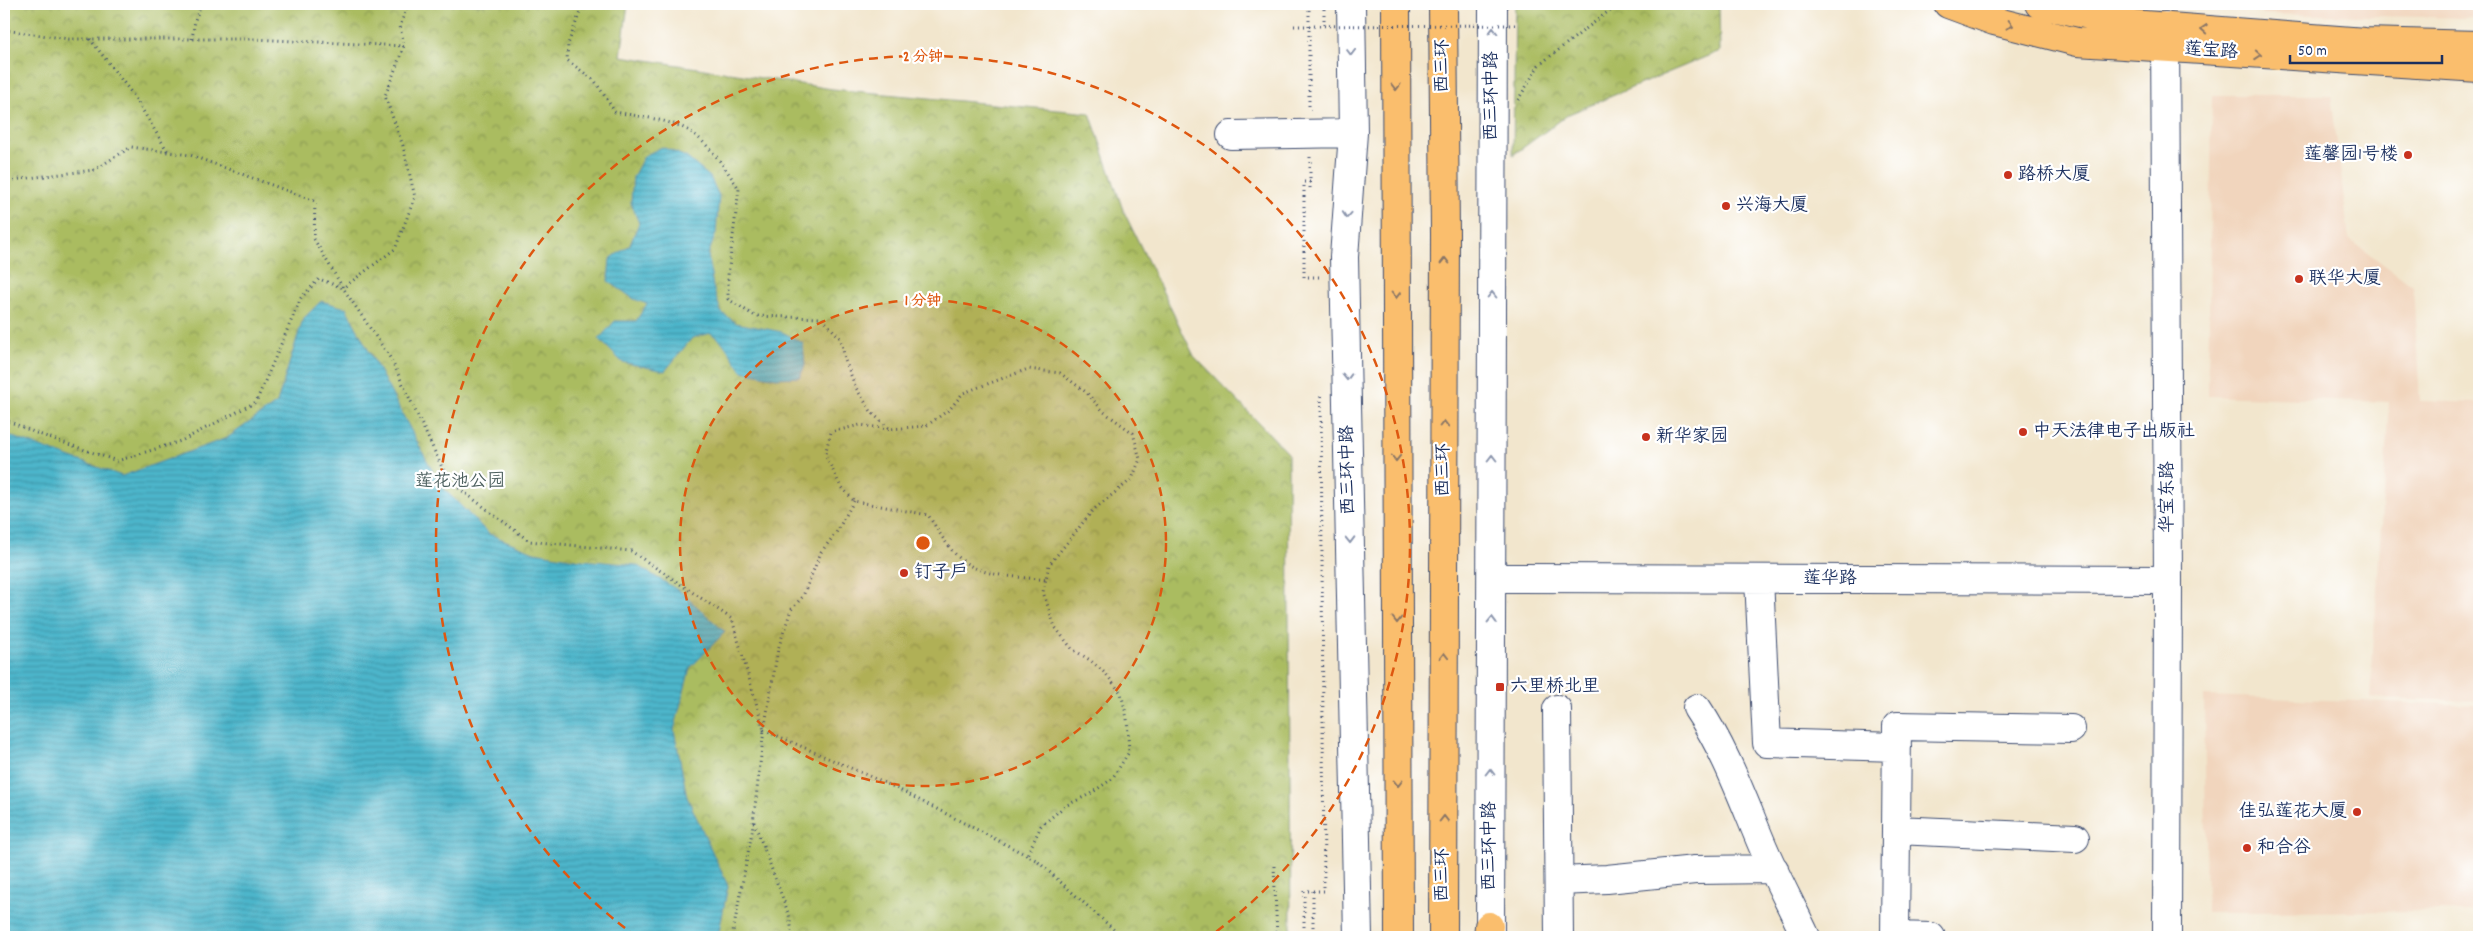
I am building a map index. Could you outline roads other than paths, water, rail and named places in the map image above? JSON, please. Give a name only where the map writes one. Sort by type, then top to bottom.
[{"type":"main road","points":[[1396,4],[1399,937]]},
{"type":"main road","name":"西三环","points":[[1443,4],[1445,234],[1443,937]]},
{"type":"main road","name":"莲宝路","points":[[1948,4],[1994,21],[2077,42],[2166,37],[2479,45]]},
{"type":"main road","name":"莲宝路","points":[[2039,4],[2131,24],[2166,37],[2479,68]]},
{"type":"street","name":"西三环中路","points":[[1351,4],[1353,133],[1344,257],[1358,937]]},
{"type":"street","name":"西三环中路","points":[[1489,934],[1493,4]]},
{"type":"street","name":"华宝东路","points":[[2166,37],[2167,937]]},
{"type":"street","points":[[1231,135],[1353,133]]},
{"type":"street","name":"莲华路","points":[[1492,578],[2168,580]]},
{"type":"street","points":[[1759,579],[1767,743],[1897,747]]},
{"type":"street","points":[[1697,708],[1710,726],[1733,774],[1806,937]]},
{"type":"street","points":[[1557,709],[1560,937]]},
{"type":"street","points":[[1931,937],[1896,936],[1897,726],[2070,729]]},
{"type":"street","points":[[1896,830],[2076,838]]},
{"type":"street","points":[[1559,881],[1607,879],[1695,870],[1774,869]]},
{"type":"water","points":[[662,147],[686,157],[710,177],[719,196],[716,233],[708,255],[713,287],[721,312],[736,323],[782,332],[803,343],[805,365],[800,377],[776,378],[742,371],[723,343],[711,333],[692,338],[665,371],[622,362],[599,339],[615,321],[636,321],[647,304],[634,299],[608,281],[610,259],[630,245],[639,223],[631,203],[633,177],[644,156]]},
{"type":"water","points":[[321,301],[346,308],[440,485],[489,534],[534,552],[581,560],[636,565],[681,592],[725,632],[690,668],[674,730],[687,797],[728,886],[718,937],[4,937],[4,434],[122,476],[227,438],[277,403],[303,319]]},
{"type":"place","name":"莲馨园1号楼","points":[[2408,155]]},
{"type":"place","name":"路桥大厦","points":[[2008,175]]},
{"type":"place","name":"兴海大厦","points":[[1726,206]]},
{"type":"place","name":"联华大厦","points":[[2299,279]]},
{"type":"place","name":"中天法律电子出版社","points":[[2023,432]]},
{"type":"place","name":"新华家园","points":[[1646,437]]},
{"type":"place","name":"钉子户","points":[[904,573]]},
{"type":"place","name":"六里桥北里","points":[[1500,687]]},
{"type":"place","name":"佳弘莲花大厦","points":[[2357,812]]},
{"type":"place","name":"和合谷","points":[[2247,848]]},
{"type":"park label","name":"莲花池公园","points":[[460,482]]}]
